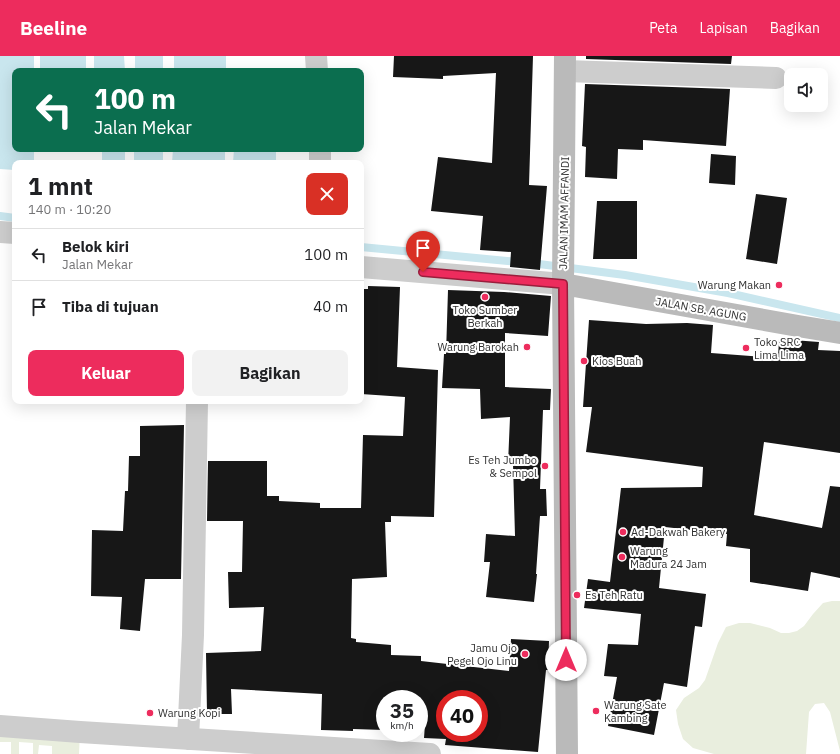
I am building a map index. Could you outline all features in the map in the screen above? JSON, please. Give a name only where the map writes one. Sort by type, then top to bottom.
[{"type":"street","points":[[316,56],[317,68]]},
{"type":"street","points":[[565,63],[776,78]]},
{"type":"street","name":"JALAN IMAM AFFANDI","points":[[565,63],[563,278],[567,754]]},
{"type":"street","points":[[0,232],[12,233]]},
{"type":"street","points":[[364,267],[563,278]]},
{"type":"street","name":"JALAN SB. AGUNG","points":[[563,278],[798,326],[840,333]]},
{"type":"street","points":[[188,739],[193,635],[196,404]]},
{"type":"street","points":[[0,726],[430,754]]},
{"type":"green space","points":[[840,601],[840,751],[830,712],[824,703],[815,704],[809,712],[806,754],[714,754],[693,748],[683,739],[678,724],[676,710],[684,698],[699,688],[705,680],[718,643],[726,627],[739,623],[750,623],[770,628],[781,633],[789,633],[797,631],[804,626],[823,603]]},
{"type":"green space","points":[[0,726],[80,732],[79,754],[52,754],[52,746],[39,745],[38,754],[33,754],[33,743],[19,742],[19,754],[11,754],[11,742],[0,742]]},
{"type":"water","points":[[0,56],[34,56],[34,68],[12,68],[12,152],[34,152],[34,160],[12,160],[12,170],[0,169]]},
{"type":"water","points":[[40,56],[86,56],[86,68],[40,68]]},
{"type":"water","points":[[94,56],[124,56],[125,68],[94,68]]},
{"type":"water","points":[[135,56],[163,56],[163,68],[135,68]]},
{"type":"water","points":[[174,56],[226,56],[226,68],[174,68]]},
{"type":"water","points":[[102,152],[125,152],[125,160],[102,160]]},
{"type":"water","points":[[134,152],[163,152],[163,160],[134,160]]},
{"type":"water","points":[[173,152],[225,152],[225,160],[172,160]]},
{"type":"water","points":[[234,152],[276,152],[276,160],[233,160]]},
{"type":"building","points":[[394,56],[533,56],[529,185],[547,186],[540,270],[510,267],[511,252],[480,250],[483,216],[431,211],[438,157],[492,163],[496,73],[443,76],[443,79],[393,77]]},
{"type":"building","points":[[586,56],[732,56],[731,64],[586,59]]},
{"type":"building","points":[[585,84],[730,89],[726,146],[643,140],[643,150],[618,149],[617,179],[585,177],[586,147],[582,146]]},
{"type":"building","points":[[711,154],[736,156],[735,185],[709,183]]},
{"type":"building","points":[[756,194],[787,198],[777,264],[746,259]]},
{"type":"building","points":[[597,201],[637,201],[637,259],[593,259]]},
{"type":"building","points":[[368,286],[400,287],[397,367],[438,370],[434,517],[391,516],[391,522],[385,522],[387,577],[352,579],[351,638],[356,639],[356,642],[391,645],[391,655],[421,656],[421,661],[509,671],[511,639],[549,641],[548,670],[546,670],[538,752],[445,745],[446,742],[488,742],[488,690],[436,690],[436,739],[428,738],[428,690],[376,690],[376,730],[321,730],[322,694],[231,689],[232,714],[207,714],[206,653],[261,651],[264,607],[229,608],[228,572],[242,572],[243,521],[207,521],[208,461],[267,461],[267,496],[279,496],[279,501],[320,503],[320,508],[361,508],[363,435],[403,436],[405,397],[364,394],[364,289],[368,289]]},
{"type":"building","points":[[448,290],[504,292],[551,296],[548,336],[505,333],[505,387],[551,389],[550,410],[543,410],[540,489],[546,489],[547,516],[540,516],[534,602],[486,597],[490,562],[484,562],[486,534],[515,536],[513,464],[508,464],[510,417],[481,419],[480,389],[442,388],[444,354],[446,354]]},
{"type":"building","points":[[589,320],[646,324],[687,323],[713,325],[711,353],[778,358],[779,339],[819,342],[818,350],[840,351],[840,453],[764,442],[754,515],[822,528],[830,486],[840,487],[840,578],[811,572],[808,591],[750,582],[750,549],[726,546],[727,534],[665,527],[659,588],[706,594],[702,627],[695,626],[687,687],[664,683],[654,735],[608,726],[617,677],[604,676],[608,644],[638,645],[641,614],[584,608],[588,579],[610,582],[621,488],[702,487],[703,467],[586,452],[592,407],[583,407]]},
{"type":"building","points":[[184,425],[181,579],[145,579],[140,631],[120,629],[122,597],[91,596],[92,530],[123,531],[125,491],[128,491],[129,456],[140,456],[140,426]]},
{"type":"waterway","points":[[0,216],[12,218]]},
{"type":"waterway","points":[[364,247],[539,264],[625,275],[728,293],[840,318]]},
{"type":"place","name":"Warung Makan","points":[[779,285]]},
{"type":"place","name":"Toko Sumber Berkah","points":[[485,297]]},
{"type":"place","name":"Warung Barokah","points":[[527,347]]},
{"type":"place","name":"Toko SRC Lima Lima","points":[[746,348]]},
{"type":"place","name":"Kios Buah","points":[[584,361]]},
{"type":"place","name":"Es Teh Jumbo & Sempol","points":[[545,466]]},
{"type":"place","name":"Ad-Dakwah Bakery","points":[[623,532]]},
{"type":"place","name":"Warung Madura 24 Jam","points":[[622,557]]},
{"type":"place","name":"Es Teh Ratu","points":[[577,595]]},
{"type":"place","name":"Jamu Ojo Pegel Ojo Linu","points":[[525,654]]},
{"type":"place","name":"Warung Sate Kambing","points":[[596,711]]},
{"type":"place","name":"Warung Kopi","points":[[150,713]]},
{"type":"route","points":[[423,272],[563,284],[566,660]]}]
